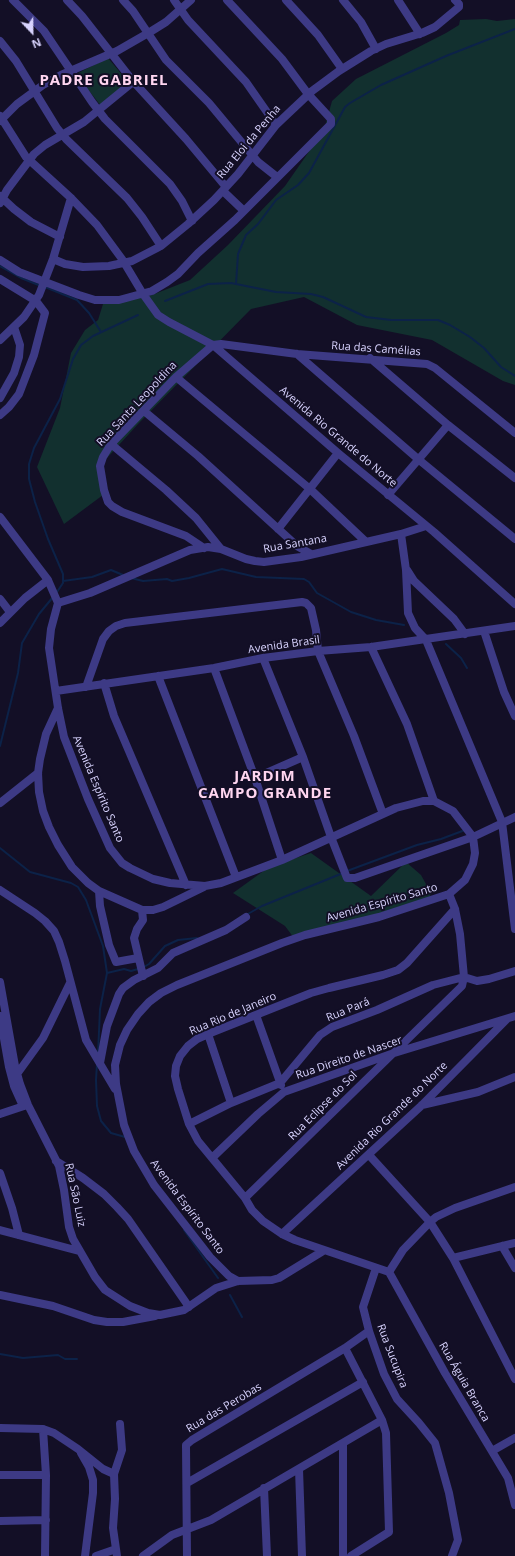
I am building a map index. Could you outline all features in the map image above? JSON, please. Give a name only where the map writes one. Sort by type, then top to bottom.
[{"type":"street","points":[[13,0],[44,31],[99,111],[170,184],[182,201],[192,221]]},
{"type":"street","points":[[67,0],[85,20],[133,82],[189,144],[224,189],[244,211]]},
{"type":"street","points":[[123,0],[133,11],[166,60],[209,103],[252,155],[277,177]]},
{"type":"street","points":[[174,0],[194,27],[246,82],[276,125]]},
{"type":"street","points":[[1,118],[34,91],[52,80],[111,54],[148,34],[166,22],[191,0]]},
{"type":"street","points":[[0,260],[19,272],[94,300],[119,300],[143,294],[160,287],[174,277],[198,252],[244,211],[332,122],[308,94],[282,59],[227,0]]},
{"type":"street","points":[[286,0],[318,35],[342,69]]},
{"type":"street","points":[[343,0],[361,22],[376,49]]},
{"type":"street","points":[[398,0],[420,34]]},
{"type":"street","name":"Rua Eloi da Penha","points":[[53,259],[65,264],[83,267],[102,267],[124,263],[161,246],[192,221],[224,189],[276,125],[308,94],[342,69],[376,49],[420,34],[435,27],[457,4]]},
{"type":"street","points":[[0,41],[13,57],[62,135],[127,198],[142,217],[161,246]]},
{"type":"street","points":[[60,237],[31,222],[1,199],[28,160],[39,149],[75,128],[99,111],[133,82]]},
{"type":"street","name":"Avenida Rio Grande do Norte","points":[[1,118],[20,150],[28,160],[71,198],[97,225],[158,315],[213,345],[338,453],[426,526],[515,604]]},
{"type":"street","points":[[0,340],[31,309],[36,301],[45,282],[53,259],[71,198]]},
{"type":"street","points":[[0,279],[36,301],[45,313],[34,355],[19,394],[9,407],[0,415]]},
{"type":"street","points":[[0,398],[14,373],[19,357],[20,345],[14,326]]},
{"type":"street","name":"Rua das Camélias","points":[[213,345],[221,344],[297,354],[421,362],[431,366],[515,433]]},
{"type":"street","name":"Rua Santa Leopoldina","points":[[204,548],[186,536],[122,512],[112,506],[108,502],[104,490],[100,466],[103,457],[112,444],[176,377],[213,345]]},
{"type":"street","points":[[297,354],[418,459],[515,539]]},
{"type":"street","points":[[370,358],[448,425],[515,478]]},
{"type":"street","points":[[176,377],[310,489],[365,541]]},
{"type":"street","points":[[144,411],[198,456],[297,546],[311,554]]},
{"type":"street","points":[[388,495],[448,425]]},
{"type":"street","points":[[112,444],[191,513],[221,549]]},
{"type":"street","points":[[278,529],[338,453]]},
{"type":"street","points":[[0,517],[48,580],[58,603]]},
{"type":"street","name":"Rua Santana","points":[[58,603],[90,593],[190,550],[204,548],[221,549],[255,561],[279,560],[401,534],[426,526]]},
{"type":"street","points":[[401,534],[406,570],[408,613],[415,628],[426,640],[502,822],[515,929]]},
{"type":"street","points":[[406,570],[414,581],[454,619],[465,634]]},
{"type":"street","points":[[0,623],[10,612],[48,580]]},
{"type":"street","points":[[0,599],[10,612]]},
{"type":"street","points":[[86,686],[104,639],[109,631],[116,626],[125,623],[302,602],[309,605],[316,630],[318,651],[354,736],[383,814]]},
{"type":"street","name":"Avenida Espírito Santo","points":[[58,603],[51,629],[49,648],[64,737],[110,848],[122,863],[141,874],[170,883],[186,885],[204,886],[221,883],[282,860],[383,814],[408,804],[423,801],[434,801],[453,811],[472,837],[475,853],[473,864],[465,880],[449,894],[380,917],[304,935],[180,984],[161,993],[138,1014],[127,1030],[120,1046],[115,1066],[117,1093],[128,1138],[142,1166],[154,1185],[210,1257],[229,1276],[238,1281]]},
{"type":"street","name":"Avenida Brasil","points":[[56,691],[214,668],[263,658],[318,651],[372,647],[515,626]]},
{"type":"street","points":[[484,631],[504,692],[515,716]]},
{"type":"street","points":[[372,647],[407,724],[434,801]]},
{"type":"street","points":[[263,658],[303,757],[345,875],[349,879],[472,837],[515,817]]},
{"type":"street","points":[[214,668],[255,778],[282,860]]},
{"type":"street","points":[[158,676],[236,877]]},
{"type":"street","points":[[104,683],[114,716],[186,885]]},
{"type":"street","points":[[58,708],[46,734],[38,773],[39,792],[43,811],[58,845],[72,867],[88,884],[99,891],[142,910],[153,910],[163,907],[204,886]]},
{"type":"street","points":[[255,778],[303,757]]},
{"type":"street","points":[[0,803],[38,773]]},
{"type":"street","points":[[0,890],[35,913],[45,921],[54,932],[59,942],[86,1040],[117,1093]]},
{"type":"street","points":[[99,891],[100,906],[109,945],[116,962],[138,958]]},
{"type":"street","points":[[449,894],[455,909],[460,934],[464,978]]},
{"type":"street","name":"Rua Rio de Janeiro","points":[[389,1272],[324,1251],[282,1234],[263,1221],[252,1210],[245,1198],[198,1141],[189,1124],[178,1089],[175,1076],[176,1066],[180,1056],[188,1046],[197,1039],[208,1034],[311,993],[383,976],[398,970],[407,963],[455,909]]},
{"type":"street","points":[[142,910],[143,920],[134,933],[134,938],[143,976]]},
{"type":"street","points":[[100,1063],[107,1026],[119,994],[123,988],[158,968],[173,953],[226,930],[246,917]]},
{"type":"street","name":"Rua Pará","points":[[189,1124],[231,1103],[280,1083],[320,1035],[332,1027],[377,1010],[433,985],[464,978],[477,981],[489,979],[515,971]]},
{"type":"street","name":"Rua Eclipse do Sol","points":[[245,1198],[391,1054],[456,994],[462,986],[464,978]]},
{"type":"street","name":"Rua São Luiz","points":[[0,982],[17,1074],[25,1106]]},
{"type":"street","points":[[17,1074],[43,1038],[70,983]]},
{"type":"street","points":[[256,1015],[284,1092]]},
{"type":"street","name":"Avenida Rio Grande do Norte","points":[[282,1234],[422,1106],[513,1015]]},
{"type":"street","name":"Rua Direito de Nascer","points":[[212,1158],[258,1114],[284,1092],[391,1054],[513,1015]]},
{"type":"street","name":"Rua São Luiz","points":[[0,1016],[14,1086],[56,1161],[64,1190],[69,1227],[79,1251],[105,1290],[130,1306],[148,1313],[160,1314],[184,1310],[216,1288],[238,1281]]},
{"type":"street","points":[[208,1034],[231,1103]]},
{"type":"street","points":[[422,1106],[478,1092],[515,1077]]},
{"type":"street","points":[[0,1114],[25,1106]]},
{"type":"street","points":[[369,1155],[430,1222],[453,1258],[515,1379]]},
{"type":"street","points":[[56,1161],[83,1178],[104,1194],[117,1207],[128,1219],[189,1306]]},
{"type":"street","points":[[0,1173],[12,1208],[19,1236]]},
{"type":"street","points":[[389,1272],[403,1250],[436,1217],[455,1208],[515,1186]]},
{"type":"street","points":[[0,1230],[79,1251]]},
{"type":"street","points":[[453,1258],[515,1242]]},
{"type":"street","points":[[502,1246],[515,1268]]},
{"type":"street","points":[[238,1281],[272,1280],[279,1278],[324,1251]]},
{"type":"street","name":"Rua Sucupira","points":[[376,1268],[363,1307],[369,1332],[384,1374],[397,1400],[419,1423],[435,1443],[449,1493],[458,1540],[452,1556]]},
{"type":"street","name":"Rua Águia Branca","points":[[389,1272],[445,1373],[508,1478],[515,1505]]},
{"type":"street","points":[[0,1295],[53,1306],[94,1320],[107,1322],[123,1322],[144,1319],[160,1314]]},
{"type":"street","name":"Rua das Perobas","points":[[187,1556],[186,1445],[369,1332]]},
{"type":"street","points":[[345,1348],[382,1420],[386,1433],[389,1532],[351,1556]]},
{"type":"street","points":[[187,1483],[363,1382]]},
{"type":"street","points":[[143,1556],[172,1535],[211,1520],[382,1420]]},
{"type":"street","points":[[96,1556],[116,1553],[113,1528],[115,1499],[114,1474],[122,1450],[120,1424]]},
{"type":"street","points":[[0,1428],[43,1429],[54,1433],[78,1449],[103,1469],[114,1474]]},
{"type":"street","points":[[43,1429],[46,1475],[45,1556]]},
{"type":"street","points":[[492,1451],[515,1438]]},
{"type":"street","points":[[343,1443],[343,1556]]},
{"type":"street","points":[[78,1449],[89,1467],[93,1480],[94,1493],[85,1556]]},
{"type":"street","points":[[299,1469],[302,1556]]},
{"type":"street","points":[[0,1475],[46,1475]]},
{"type":"street","points":[[264,1488],[267,1556]]},
{"type":"street","points":[[0,1521],[46,1520]]},
{"type":"green space","points":[[486,19],[497,21],[515,19],[515,385],[503,381],[432,340],[357,325],[304,297],[251,309],[139,423],[97,469],[103,495],[64,524],[37,467],[60,408],[71,353],[85,330],[98,320],[103,304],[152,295],[190,280],[228,245],[285,186],[324,130],[332,101],[356,79],[446,33],[459,25],[460,20]]},
{"type":"green space","points":[[108,58],[129,83],[101,106],[76,74]]},
{"type":"green space","points":[[311,853],[371,896],[406,862],[421,875],[431,893],[429,899],[294,938],[285,926],[233,893],[269,867]]},
{"type":"waterway","points":[[236,284],[238,254],[246,235],[258,224],[276,200],[298,185],[309,173],[345,107],[381,85],[446,56],[515,29]]},
{"type":"waterway","points":[[0,266],[21,278],[41,286]]},
{"type":"waterway","points":[[165,301],[208,284],[231,283],[276,292],[311,294],[323,297],[366,317],[391,320],[438,320],[450,325],[470,337],[484,348],[501,367],[515,376]]},
{"type":"waterway","points":[[45,287],[77,300],[89,313],[101,332]]},
{"type":"waterway","points":[[57,592],[63,583],[63,574],[48,539],[35,502],[29,479],[29,464],[34,448],[60,399],[73,359],[81,345],[93,336],[138,315]]},
{"type":"waterway","points":[[131,578],[143,581],[167,579],[172,581],[222,569],[256,577],[304,579],[309,582],[317,593],[351,612],[376,620],[404,625]]},
{"type":"waterway","points":[[63,581],[92,577],[111,570],[123,575]]},
{"type":"waterway","points":[[0,746],[18,673],[22,643],[39,614],[53,597]]},
{"type":"waterway","points":[[446,644],[461,658],[467,668]]},
{"type":"waterway","points":[[347,871],[417,845],[441,839],[465,830]]},
{"type":"waterway","points":[[0,848],[30,872],[71,883],[78,887],[86,900],[103,946],[107,973],[100,1009],[98,1054]]},
{"type":"waterway","points":[[246,915],[262,906],[343,873]]},
{"type":"waterway","points":[[142,968],[149,964],[165,946],[178,940],[197,938]]},
{"type":"waterway","points":[[107,973],[124,969],[131,971],[138,969]]},
{"type":"waterway","points":[[97,1064],[97,1106],[101,1121],[111,1133],[125,1137]]},
{"type":"waterway","points":[[184,1230],[218,1278]]},
{"type":"waterway","points":[[230,1295],[242,1317]]},
{"type":"waterway","points":[[0,1354],[23,1358],[58,1355],[65,1359],[77,1359]]},
{"type":"district","name":"PADRE GABRIEL","points":[[104,81]]},
{"type":"district","name":"JARDIM CAMPO GRANDE","points":[[265,786]]}]
